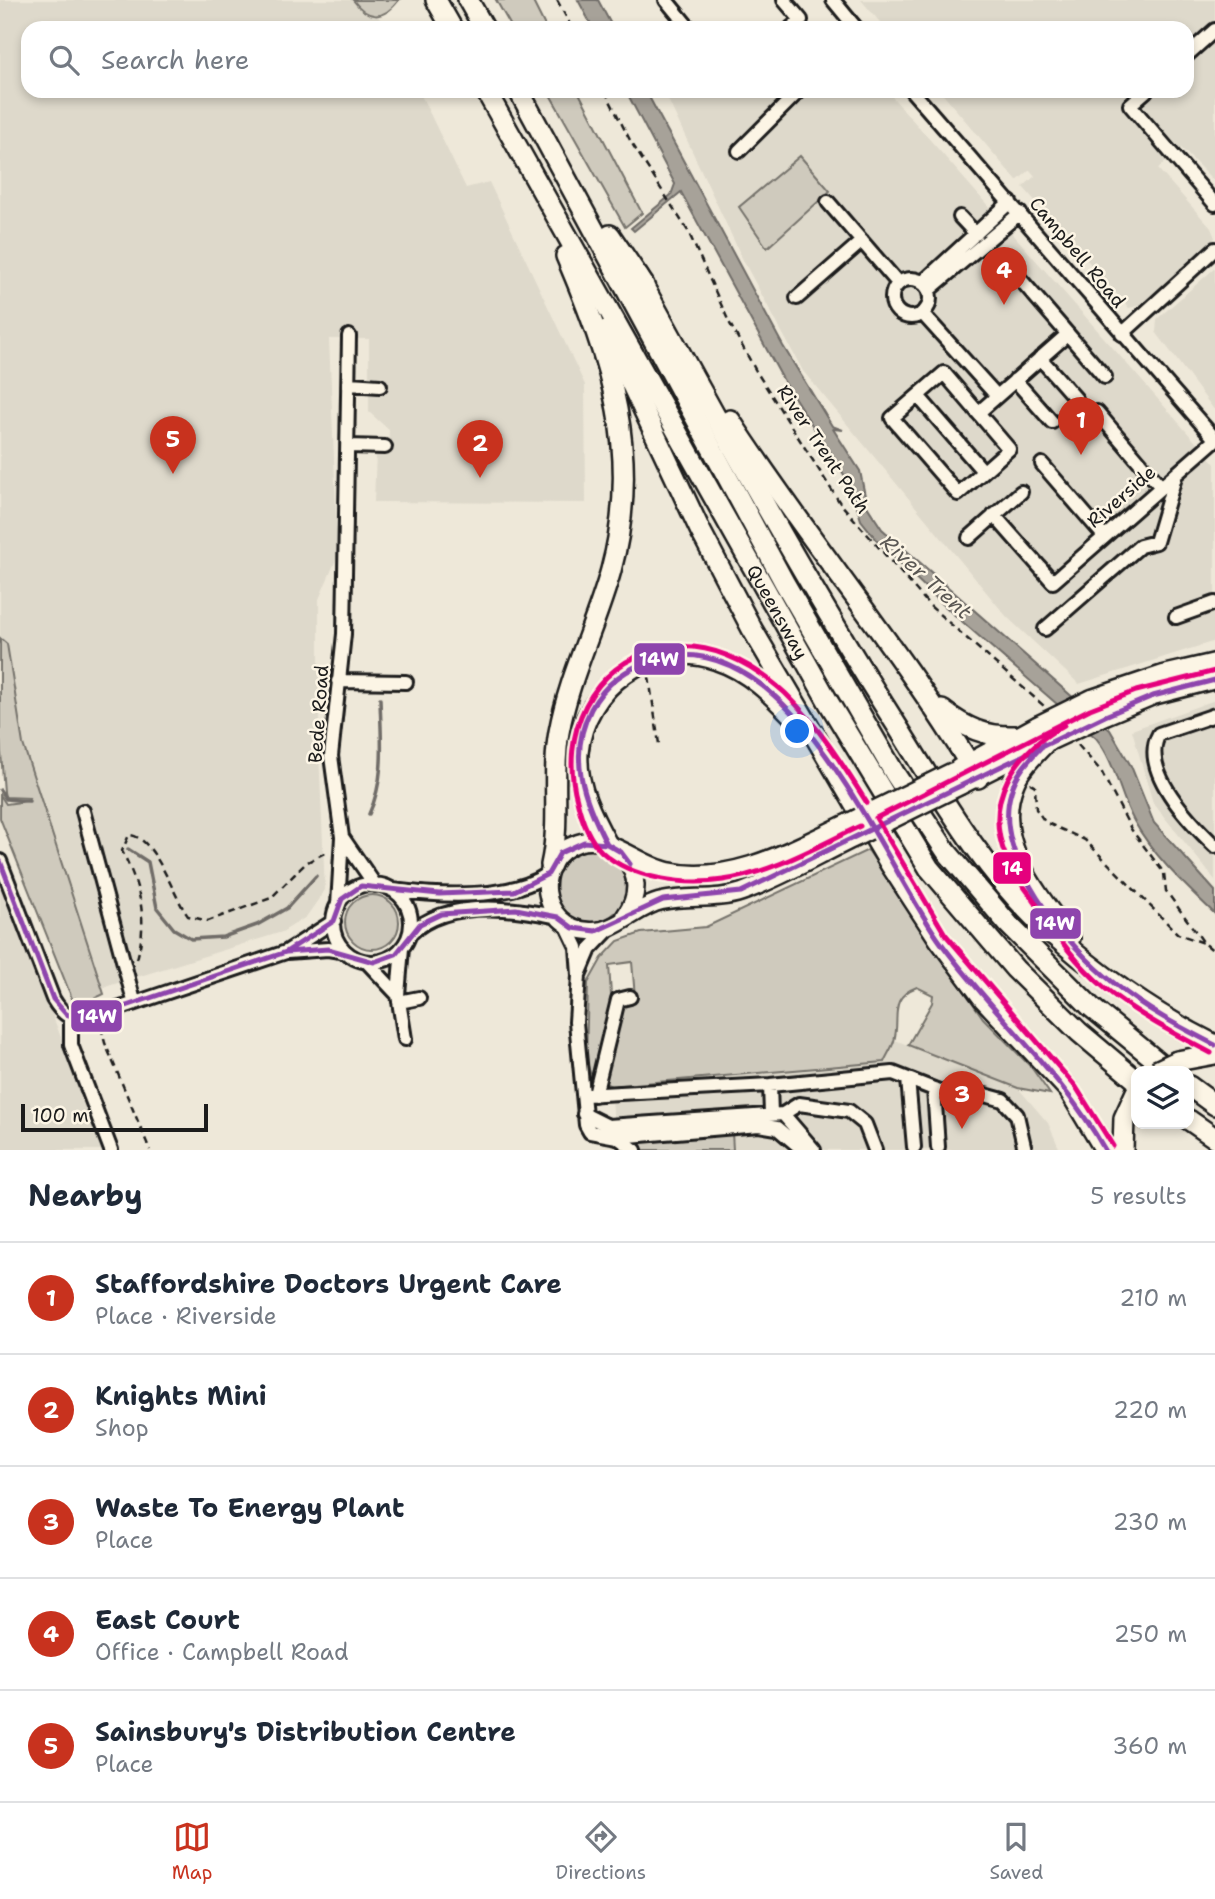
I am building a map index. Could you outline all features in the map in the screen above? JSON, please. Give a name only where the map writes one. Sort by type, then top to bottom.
[{"type":"highway","points":[[436,0],[448,21]]},
{"type":"highway","points":[[468,0],[480,21]]},
{"type":"highway","name":"Queensway","points":[[490,98],[829,703],[929,868],[1014,969],[1131,1086]]},
{"type":"highway","name":"Queensway","points":[[523,98],[784,582],[895,774],[939,840],[1009,925],[1055,974],[1130,1043],[1173,1066]]},
{"type":"highway","points":[[556,156],[638,276],[761,468],[933,703],[965,775]]},
{"type":"highway","points":[[525,162],[700,530],[752,629],[814,737],[939,939],[984,999],[1069,1090],[1105,1150]]},
{"type":"highway","points":[[525,162],[596,328],[608,365],[619,414],[623,466],[622,497],[611,568],[568,695],[559,733],[557,828],[550,869]]},
{"type":"highway","points":[[638,276],[778,532],[839,635],[982,854],[1048,931],[1172,1023],[1215,1045]]},
{"type":"highway","points":[[614,848],[588,808],[578,755],[590,711],[603,690],[642,662],[671,655],[716,659],[751,677],[814,737]]},
{"type":"highway","points":[[933,703],[969,729],[999,736],[1015,736]]},
{"type":"highway","points":[[1046,743],[1013,784],[1007,819],[1009,841],[1013,853],[1054,917],[1098,970]]},
{"type":"highway","points":[[1173,1066],[1215,1054]]},
{"type":"highway","points":[[1194,1090],[1215,1105]]},
{"type":"highway","points":[[1123,1150],[1122,1125],[1131,1101]]},
{"type":"highway","points":[[1194,1123],[1215,1138]]},
{"type":"main road","points":[[1215,662],[1163,674],[1092,698],[1015,736],[965,775],[857,837],[741,892],[663,900],[617,922],[587,932],[562,920],[548,900],[550,869],[560,853],[579,843],[614,848],[667,871],[721,872],[751,865],[849,822],[965,775],[1046,743],[1153,696],[1215,680]]},
{"type":"main road","points":[[614,848],[633,870],[636,889],[631,908],[617,922]]},
{"type":"street","points":[[666,0],[683,21]]},
{"type":"street","points":[[783,0],[800,21]]},
{"type":"street","points":[[833,0],[850,21]]},
{"type":"street","points":[[1194,49],[1215,30]]},
{"type":"street","points":[[739,151],[792,98]]},
{"type":"street","name":"Campbell Road","points":[[918,98],[1215,440]]},
{"type":"street","points":[[1138,98],[1130,105],[1215,204]]},
{"type":"street","points":[[828,202],[898,283]]},
{"type":"street","points":[[926,286],[1010,202]]},
{"type":"street","points":[[926,286],[1020,213]]},
{"type":"street","points":[[960,217],[976,234]]},
{"type":"street","points":[[797,298],[862,241]]},
{"type":"street","points":[[1122,334],[1215,249]]},
{"type":"street","points":[[1014,272],[1105,377]]},
{"type":"street","points":[[908,279],[926,286],[930,303],[922,313],[911,317],[895,308],[892,296],[898,283],[908,279]]},
{"type":"street","points":[[922,313],[997,396]]},
{"type":"street","points":[[978,413],[1068,334]]},
{"type":"street","name":"Bede Road","points":[[338,905],[342,837],[331,756],[344,635],[349,336]]},
{"type":"street","points":[[1040,358],[1076,399]]},
{"type":"street","points":[[944,373],[978,413],[1009,449],[958,494],[892,418],[944,373]]},
{"type":"street","points":[[1015,380],[1052,422]]},
{"type":"street","points":[[349,384],[380,386]]},
{"type":"street","points":[[918,396],[983,471]]},
{"type":"street","points":[[1097,412],[1161,487]]},
{"type":"street","name":"Riverside","points":[[994,515],[1052,582],[1215,440]]},
{"type":"street","points":[[348,446],[385,447]]},
{"type":"street","points":[[1042,464],[1104,536]]},
{"type":"street","points":[[1045,629],[1140,546],[1156,542],[1176,474]]},
{"type":"street","points":[[968,538],[1021,492]]},
{"type":"street","points":[[1176,617],[1215,603]]},
{"type":"street","points":[[338,681],[406,682]]},
{"type":"street","points":[[1215,715],[1159,734],[1154,743],[1153,756],[1162,779],[1180,809],[1215,846]]},
{"type":"street","points":[[83,811],[134,1001]]},
{"type":"street","name":"Bede Road","points":[[342,837],[375,885]]},
{"type":"street","points":[[0,861],[53,999],[61,1013],[71,1019],[85,1020],[134,1001],[286,952],[328,949],[346,952],[367,962],[398,999]]},
{"type":"street","points":[[346,952],[336,938],[334,921],[338,905],[354,889],[375,885],[391,890],[439,894],[514,891],[550,869]]},
{"type":"street","points":[[391,890],[408,909],[409,935]]},
{"type":"street","points":[[405,1039],[398,999],[402,948],[409,935],[420,924],[441,915],[502,908],[562,920],[576,947],[579,975],[576,1022],[589,1095]]},
{"type":"street","points":[[286,952],[334,921]]},
{"type":"street","points":[[579,975],[590,949],[617,922]]},
{"type":"street","points":[[367,962],[382,961],[402,948]]},
{"type":"street","points":[[630,997],[618,1000],[589,1095],[584,1114],[590,1132],[617,1137],[759,1125],[776,1128],[803,1150]]},
{"type":"street","points":[[398,999],[419,998]]},
{"type":"street","points":[[71,1019],[71,1045],[111,1150]]},
{"type":"street","points":[[589,1095],[769,1085],[893,1073],[934,1089],[1003,1100],[1017,1115],[1025,1150]]},
{"type":"street","points":[[908,1079],[914,1147]]},
{"type":"street","points":[[769,1085],[777,1114],[814,1150]]},
{"type":"street","points":[[934,1089],[938,1147]]},
{"type":"street","points":[[584,1114],[608,1126],[777,1114],[799,1104],[849,1111],[865,1124],[875,1150]]},
{"type":"street","points":[[617,1137],[635,1150]]},
{"type":"path","points":[[557,0],[568,21]]},
{"type":"path","name":"River Trent Path","points":[[609,98],[631,142],[688,231],[729,322],[756,371],[840,503],[930,606],[1047,709]]},
{"type":"path","points":[[642,662],[653,689],[659,744]]},
{"type":"path","points":[[1073,739],[1101,771],[1131,829],[1164,873],[1166,891],[1204,943],[1215,953]]},
{"type":"path","points":[[1027,780],[1035,786],[1036,809],[1045,822],[1085,840],[1178,934],[1204,943]]},
{"type":"path","points":[[130,984],[142,940],[144,910],[133,872],[122,851],[129,835],[135,835],[158,856],[169,887],[188,916],[208,921],[271,898],[324,851],[342,852]]},
{"type":"path","points":[[98,1014],[105,1043],[150,1150]]},
{"type":"shaded area","points":[[0,0],[369,0],[381,21],[21,21],[21,98],[422,98],[466,188],[489,182],[585,385],[586,503],[374,502],[376,452],[388,452],[389,430],[369,412],[369,339],[329,339],[338,555],[319,599],[319,751],[325,890],[306,917],[282,932],[92,991],[4,792],[0,739]]},
{"type":"shaded area","points":[[353,0],[399,0],[387,12],[376,15],[364,11]]},
{"type":"shaded area","points":[[496,0],[532,0],[542,21],[508,21]]},
{"type":"shaded area","points":[[861,0],[1215,0],[1215,182],[1181,148],[1158,169],[1211,228],[1215,238],[1141,305],[1129,308],[1023,187],[1035,176],[1030,170],[1017,181],[946,98],[1194,98],[1194,21],[879,21]]},
{"type":"shaded area","points":[[552,98],[582,98],[642,213],[625,227]]},
{"type":"shaded area","points":[[667,98],[893,98],[1215,464],[1215,641],[1079,684],[1007,617],[803,371],[744,262]]},
{"type":"shaded area","points":[[800,156],[830,191],[767,248],[739,207]]},
{"type":"shaded area","points":[[1215,268],[1215,411],[1156,332],[1157,319]]},
{"type":"shaded area","points":[[0,638],[7,644],[23,744],[104,994],[87,1002],[89,1010],[77,1019],[75,1006],[0,818],[0,795],[6,804],[28,801],[29,798],[5,797],[4,792],[0,739]]},
{"type":"shaded area","points":[[1215,700],[1215,880],[1153,803],[1132,730]]},
{"type":"shaded area","points":[[591,850],[611,856],[621,866],[627,886],[621,906],[611,916],[591,922],[571,916],[561,906],[555,886],[561,866],[571,856]]},
{"type":"shaded area","points":[[868,850],[983,1018],[1031,1067],[1050,1094],[1018,1088],[908,1045],[932,1003],[933,995],[917,987],[898,1003],[896,1033],[884,1062],[611,1086],[601,1081],[623,1007],[635,997],[632,962],[609,965],[612,1010],[596,1078],[591,1076],[586,1059],[588,983],[602,958],[618,941],[641,933],[706,927]]},
{"type":"shaded area","points":[[0,878],[104,1150],[0,1150]]},
{"type":"shaded area","points":[[372,895],[391,903],[399,922],[391,941],[372,949],[353,941],[345,922],[353,903]]},
{"type":"shaded area","points":[[895,1040],[1018,1088],[1048,1123],[1060,1150],[616,1150],[611,1086],[883,1062]]},
{"type":"shaded area","points":[[732,1132],[733,1150],[642,1150],[630,1139]]},
{"type":"water","points":[[578,0],[598,0],[609,21],[589,21]]},
{"type":"water","name":"River Trent","points":[[630,98],[650,98],[783,346],[832,426],[843,430],[833,429],[860,471],[867,506],[882,529],[1110,730],[1131,766],[1154,823],[1215,891],[1215,914],[1171,871],[1142,834],[1129,811],[1108,758],[1096,738],[950,611],[881,545],[861,520],[850,484],[785,383],[681,192],[634,231],[631,228],[671,195],[675,184]]},
{"type":"waterway","points":[[369,814],[380,772],[380,699]]},
{"type":"waterway","points":[[0,790],[6,799],[29,801]]},
{"type":"waterway","points":[[128,849],[148,862],[157,908],[174,929],[191,939],[223,937],[257,925],[287,908],[316,876]]},
{"type":"transit line","name":"14","points":[[860,826],[793,858],[741,877],[708,882],[676,881],[628,869],[602,852],[586,828],[573,775],[577,727],[586,705],[615,669],[636,657],[660,649],[695,647],[711,650],[743,663],[785,693],[819,732],[867,803]]},
{"type":"transit line","name":"14W","points":[[607,844],[591,811],[579,761],[584,726],[603,691],[627,671],[656,659],[704,657],[749,676],[789,710],[826,755],[941,943],[1069,1095],[1105,1150]]},
{"type":"transit line","name":"14","points":[[1113,1146],[1076,1087],[945,934],[876,818],[1090,709],[1136,691],[1215,671]]},
{"type":"transit line","name":"14W","points":[[286,952],[328,949],[374,962],[396,954],[420,924],[441,914],[516,909],[558,917],[573,928],[596,931],[663,900],[741,892],[1105,716],[1153,696],[1215,680]]},
{"type":"transit line","name":"14","points":[[1064,725],[1031,749],[1008,780],[1001,797],[998,816],[1006,857],[1058,937],[1095,979],[1144,1016],[1211,1053]]},
{"type":"transit line","name":"14W","points":[[1044,744],[1024,766],[1011,792],[1008,817],[1012,844],[1022,871],[1056,924],[1096,968],[1151,1010],[1215,1045]]},
{"type":"transit line","name":"14W","points":[[0,861],[53,999],[66,1014],[85,1020],[286,952],[334,921],[342,899],[361,886],[439,894],[514,891],[548,874],[560,853],[584,842],[607,844],[621,852],[630,864]]},
{"type":"place","name":"East Court","points":[[1004,305]]},
{"type":"place","name":"Staffordshire Doctors Urgent Care","points":[[1081,455]]},
{"type":"place","name":"Sainsbury's Distribution Centre","points":[[173,474]]},
{"type":"place","name":"Knights Mini","points":[[480,478]]},
{"type":"place","name":"Waste To Energy Plant","points":[[962,1129]]}]
